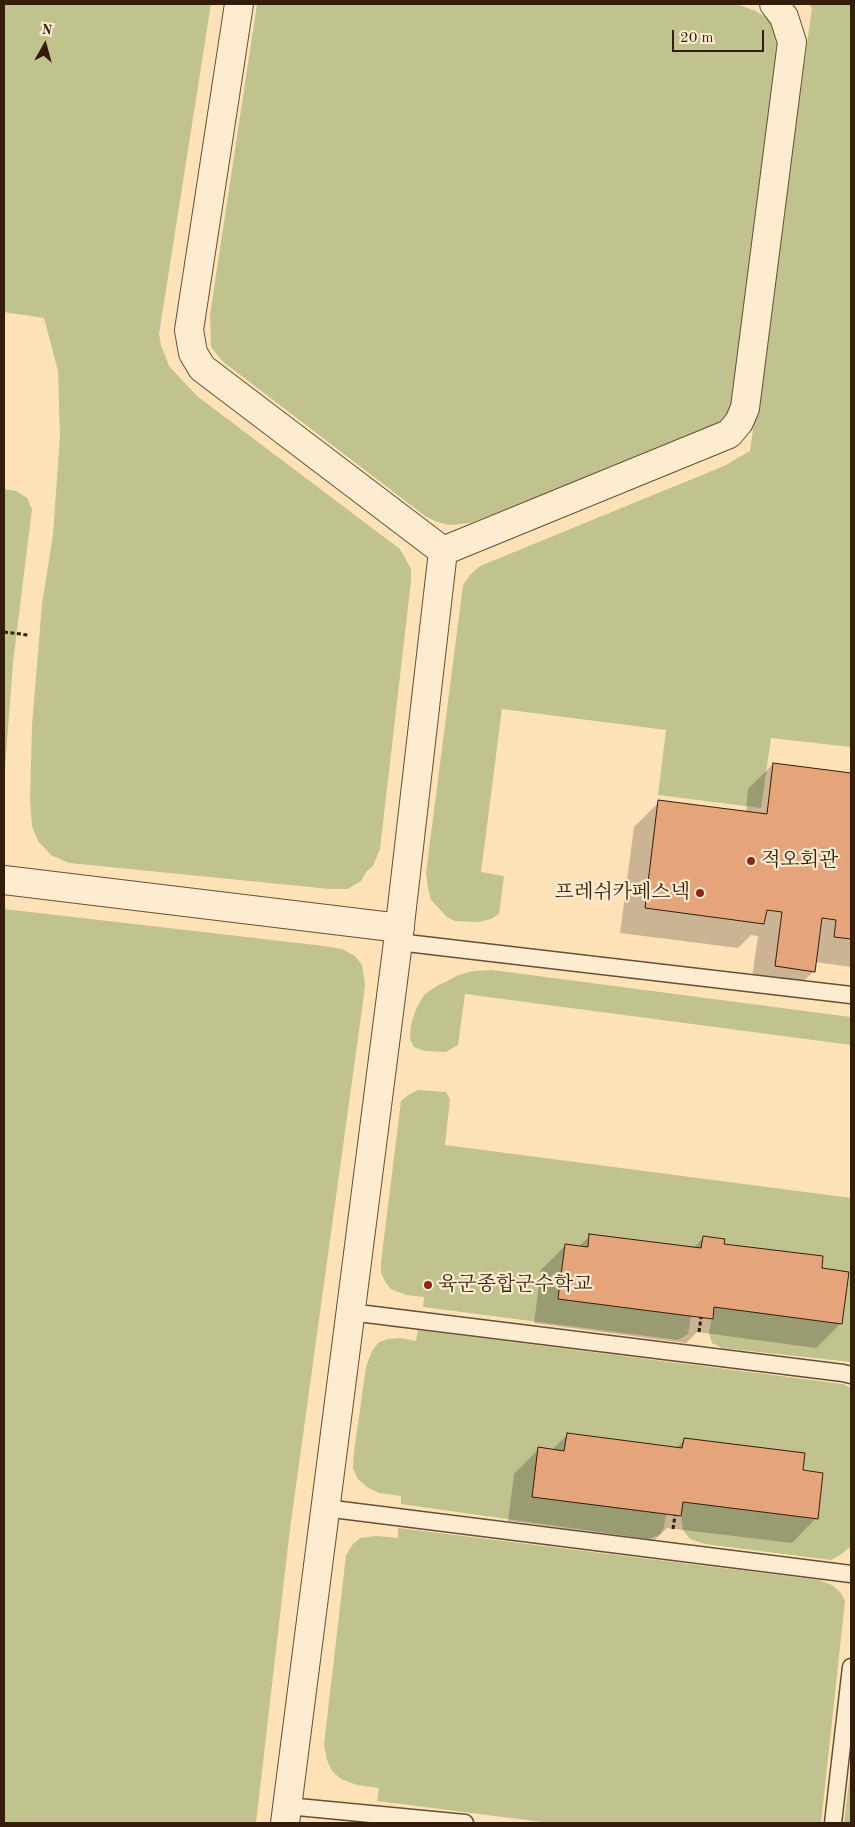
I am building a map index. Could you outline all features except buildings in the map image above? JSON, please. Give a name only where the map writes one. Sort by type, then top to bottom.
[{"type":"street","points":[[239,4],[189,330],[193,352],[202,368],[443,551]]},
{"type":"street","points":[[443,551],[729,434],[739,422],[745,408],[792,42],[784,17],[774,4]]},
{"type":"street","points":[[286,1815],[399,935],[443,551]]},
{"type":"street","points":[[4,880],[399,935]]},
{"type":"lane","points":[[399,935],[851,995]]},
{"type":"lane","points":[[350,1312],[851,1375]]},
{"type":"lane","points":[[325,1508],[851,1574]]},
{"type":"lane","points":[[833,1823],[851,1667]]},
{"type":"lane","points":[[286,1815],[465,1823]]},
{"type":"path","points":[[4,632],[28,635]]},
{"type":"green space","points":[[4,4],[211,4],[159,334],[161,345],[169,366],[197,396],[400,549],[411,569],[380,849],[373,866],[366,872],[361,881],[348,889],[330,889],[69,863],[51,855],[38,841],[32,826],[30,799],[32,726],[42,604],[53,535],[60,436],[58,371],[44,318],[4,312]]},
{"type":"green space","points":[[257,4],[728,4],[739,5],[756,11],[768,19],[776,29],[779,43],[738,400],[726,423],[470,523],[450,525],[437,522],[425,516],[222,361],[211,347],[210,315]]},
{"type":"green space","points":[[809,4],[851,4],[851,747],[771,738],[761,808],[658,795],[666,730],[502,709],[481,872],[504,876],[499,914],[491,919],[479,922],[455,921],[447,917],[431,900],[426,873],[463,585],[480,566],[724,466],[750,451],[812,8]]},
{"type":"green space","points":[[4,489],[16,491],[27,498],[32,509],[13,663],[5,768],[5,853]]},
{"type":"green space","points":[[4,909],[324,946],[342,949],[355,956],[362,965],[365,984],[363,1002],[290,1529],[256,1823],[4,1823]]},
{"type":"green space","points":[[492,970],[851,1017],[851,1045],[465,994],[458,1045],[446,1052],[425,1051],[414,1047],[410,1039],[411,1025],[416,1009],[424,995],[459,975],[473,971]]},
{"type":"green space","points":[[418,1090],[446,1092],[450,1099],[445,1145],[851,1198],[851,1362],[722,1348],[712,1343],[709,1333],[714,1307],[842,1324],[822,1268],[823,1256],[724,1244],[725,1239],[701,1248],[589,1235],[588,1247],[565,1244],[558,1299],[691,1316],[688,1334],[678,1340],[423,1307],[424,1297],[406,1295],[391,1289],[381,1273],[381,1262],[401,1101]]},
{"type":"green space","points":[[418,1330],[843,1384],[851,1388],[851,1543],[849,1548],[831,1560],[705,1544],[690,1539],[683,1530],[681,1516],[683,1502],[817,1519],[823,1473],[682,1448],[567,1433],[564,1451],[538,1448],[666,1514],[664,1528],[659,1535],[649,1539],[401,1504],[401,1496],[379,1493],[367,1487],[358,1479],[353,1468],[366,1367],[372,1351],[379,1342],[401,1338],[416,1341]]},
{"type":"green space","points":[[398,1528],[819,1580],[832,1585],[841,1593],[845,1601],[821,1823],[550,1823],[377,1801],[379,1788],[357,1785],[341,1779],[332,1771],[327,1760],[324,1745],[346,1555],[353,1544],[360,1538],[376,1536],[398,1538]]},
{"type":"green space","points":[[851,1766],[851,1823],[844,1823]]},
{"type":"place","name":"적오회관","points":[[751,861]]},
{"type":"place","name":"프레쉬카페스넥","points":[[700,893]]},
{"type":"place","name":"육군종합군수학교","points":[[428,1285]]}]
